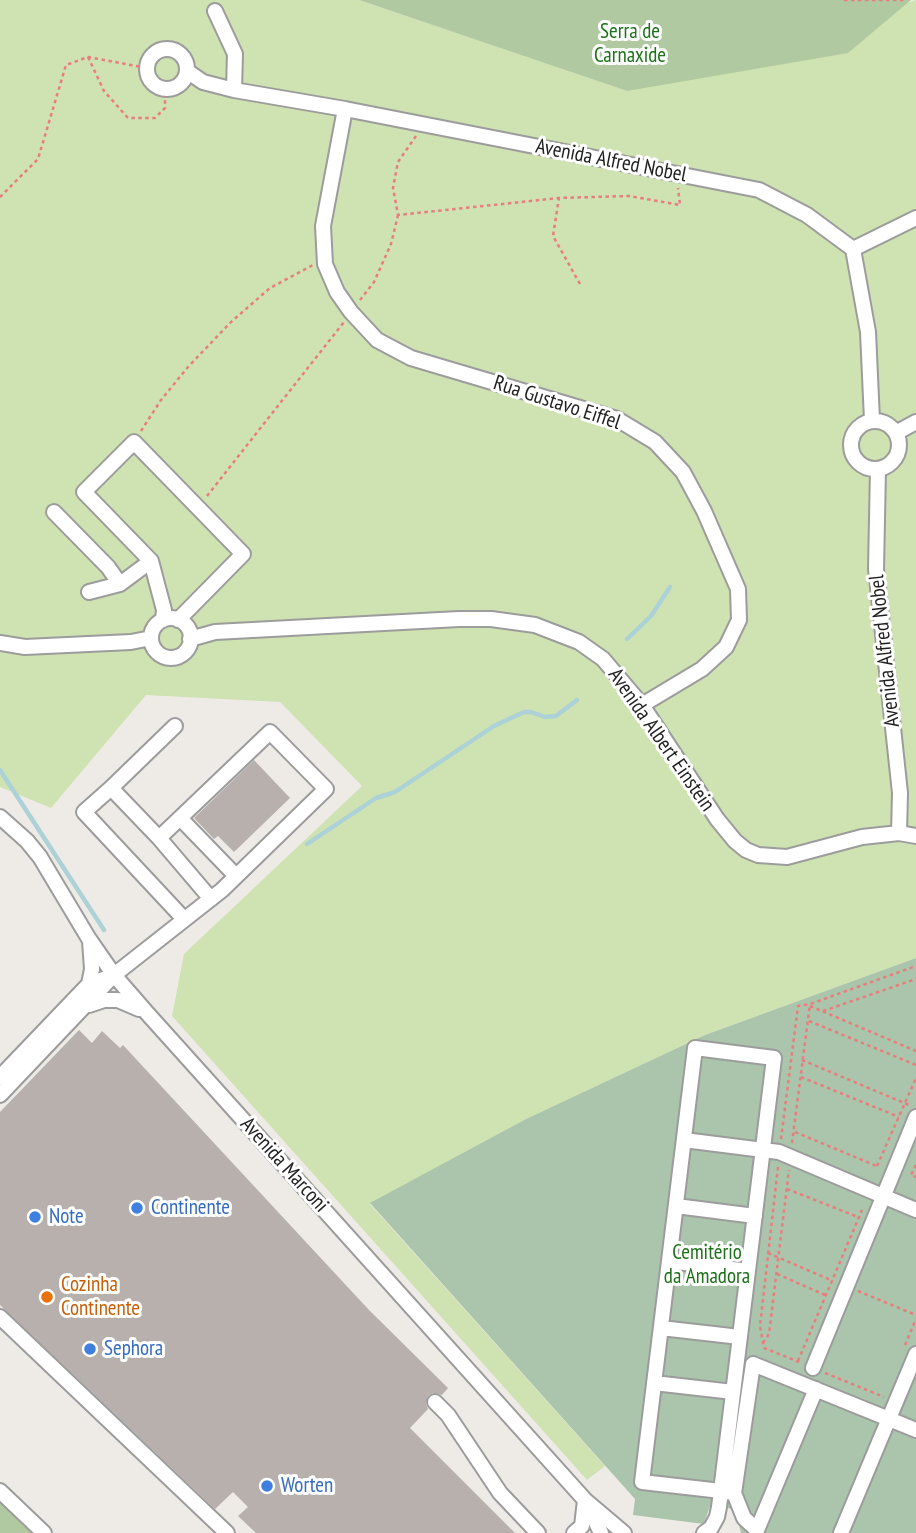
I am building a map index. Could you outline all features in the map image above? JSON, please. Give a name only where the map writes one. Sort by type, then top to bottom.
[{"type":"street","points":[[215,11],[235,54],[234,90]]},
{"type":"street","points":[[165,49],[178,52],[184,57],[187,71],[178,87],[165,89],[149,80],[147,68],[152,55],[165,49]]},
{"type":"street","name":"Avenida Alfred Nobel","points":[[187,71],[202,82],[234,90],[345,109],[759,190],[807,215],[853,249]]},
{"type":"street","name":"Rua Gustavo Eiffel","points":[[345,109],[323,226],[325,258],[337,292],[377,340],[411,358],[617,419],[655,442],[683,472],[704,511],[738,589],[739,620],[726,647],[702,669],[642,705]]},
{"type":"street","points":[[872,421],[868,332],[853,249],[916,218]]},
{"type":"street","points":[[864,422],[886,423],[896,433],[899,440],[897,456],[886,467],[878,469],[863,466],[850,448],[853,433],[864,422]]},
{"type":"street","points":[[896,433],[916,422]]},
{"type":"street","points":[[134,442],[83,492],[151,561],[164,610],[171,620],[187,628],[190,639],[187,650],[177,657],[170,658],[155,650],[151,638],[154,627],[171,620],[243,554],[134,442]]},
{"type":"street","name":"Avenida Alfred Nobel","points":[[878,469],[876,569],[900,793],[899,833]]},
{"type":"street","points":[[54,512],[108,567],[120,584]]},
{"type":"street","points":[[89,592],[120,584],[151,561]]},
{"type":"street","name":"Avenida Albert Einstein","points":[[190,639],[215,632],[459,620],[515,621],[535,625],[561,633],[592,650],[614,672],[642,705],[718,820],[746,850],[758,855],[787,857],[862,837],[899,833],[916,836]]},
{"type":"street","points":[[0,643],[25,647],[131,642],[151,638]]},
{"type":"street","points":[[175,726],[84,812],[184,919]]},
{"type":"street","points":[[0,1095],[114,975],[211,898],[326,789],[270,732],[159,838]]},
{"type":"street","points":[[111,788],[211,898]]},
{"type":"street","name":"Avenida Marconi","points":[[0,817],[27,841],[40,857],[89,939],[114,975],[147,1013],[585,1500],[624,1533]]},
{"type":"street","points":[[180,818],[236,876]]},
{"type":"street","points":[[89,939],[92,966],[89,984]]},
{"type":"street","points":[[0,1077],[89,984],[114,975]]},
{"type":"street","points":[[85,1006],[104,1000],[118,1000],[147,1013]]},
{"type":"street","points":[[727,1492],[642,1482],[695,1048],[774,1058],[733,1392],[727,1492],[744,1518],[757,1530],[816,1389]]},
{"type":"street","points":[[813,1368],[876,1193],[892,1173],[916,1117]]},
{"type":"street","points":[[684,1140],[763,1149],[785,1155],[916,1210]]},
{"type":"street","points":[[676,1206],[755,1216]]},
{"type":"street","points":[[669,1261],[748,1271]]},
{"type":"street","points":[[0,1317],[227,1533]]},
{"type":"street","points":[[661,1328],[740,1337]]},
{"type":"street","points":[[841,1533],[916,1354]]},
{"type":"street","points":[[704,1533],[711,1528],[727,1492],[753,1364],[916,1430]]},
{"type":"street","points":[[654,1383],[733,1392]]},
{"type":"street","points":[[435,1402],[448,1415],[500,1493],[538,1533]]},
{"type":"street","points":[[0,1491],[44,1533]]},
{"type":"street","points":[[574,1533],[582,1526],[585,1500]]},
{"type":"street","name":"Avenida Marconi","points":[[585,1500],[601,1533]]},
{"type":"path","points":[[844,0],[906,0]]},
{"type":"path","points":[[0,197],[38,159],[66,65],[88,57],[147,68]]},
{"type":"path","points":[[88,57],[104,91],[128,118],[155,118],[165,108],[165,89]]},
{"type":"path","points":[[197,507],[374,282],[391,244],[398,215],[393,188],[398,162],[424,125]]},
{"type":"path","points":[[398,215],[559,198],[629,196],[680,205],[676,174]]},
{"type":"path","points":[[559,198],[553,236],[580,284]]},
{"type":"path","points":[[134,442],[175,383],[231,322],[270,288],[325,258]]},
{"type":"path","points":[[896,1401],[764,1348],[760,1326],[785,1155],[798,1006],[810,1005],[916,966]]},
{"type":"path","points":[[823,1011],[916,979]]},
{"type":"path","points":[[810,1005],[916,1051]]},
{"type":"path","points":[[763,1343],[769,1334],[788,1189],[785,1155],[794,1132],[810,1005]]},
{"type":"path","points":[[807,1021],[916,1065]]},
{"type":"path","points":[[802,1060],[916,1108]]},
{"type":"path","points":[[801,1077],[899,1118]]},
{"type":"path","points":[[877,1166],[916,1078]]},
{"type":"path","points":[[794,1132],[892,1173]]},
{"type":"path","points":[[916,1165],[911,1175],[916,1177]]},
{"type":"path","points":[[788,1189],[858,1217]]},
{"type":"path","points":[[797,1362],[858,1217],[876,1193]]},
{"type":"path","points":[[777,1274],[825,1295]]},
{"type":"green space","points":[[0,0],[359,0],[627,91],[916,0],[916,958],[705,1035],[526,1119],[370,1204],[605,1466],[587,1480],[172,1016],[184,954],[362,786],[280,702],[146,695],[51,808],[0,787]]},
{"type":"green space","name":"Serra de Carnaxide","points":[[359,0],[911,0],[848,53],[627,91]]},
{"type":"green space","name":"Cemitério da Amadora","points":[[916,958],[916,1533],[741,1533],[735,1509],[710,1506],[704,1524],[633,1515],[635,1499],[370,1203],[526,1119],[705,1035]]},
{"type":"green space","points":[[0,1501],[33,1533],[0,1533]]},
{"type":"building","points":[[254,760],[290,798],[234,852],[218,836],[214,839],[194,818]]},
{"type":"building","name":"Continente","points":[[79,1030],[92,1043],[102,1031],[120,1048],[123,1045],[369,1310],[448,1388],[442,1395],[433,1393],[428,1396],[428,1409],[410,1428],[515,1533],[256,1533],[238,1516],[248,1507],[233,1492],[215,1509],[0,1305],[0,1112]]},
{"type":"waterway","points":[[627,639],[651,616],[670,587]]},
{"type":"waterway","points":[[307,844],[376,798],[395,792],[494,726],[524,712],[545,717],[556,716],[577,700]]},
{"type":"waterway","points":[[0,770],[104,930]]},
{"type":"place","name":"Continente","points":[[137,1208]]},
{"type":"place","name":"Note","points":[[35,1217]]},
{"type":"place","name":"Cozinha Continente","points":[[47,1297]]},
{"type":"place","name":"Sephora","points":[[90,1349]]},
{"type":"place","name":"Worten","points":[[267,1486]]}]
